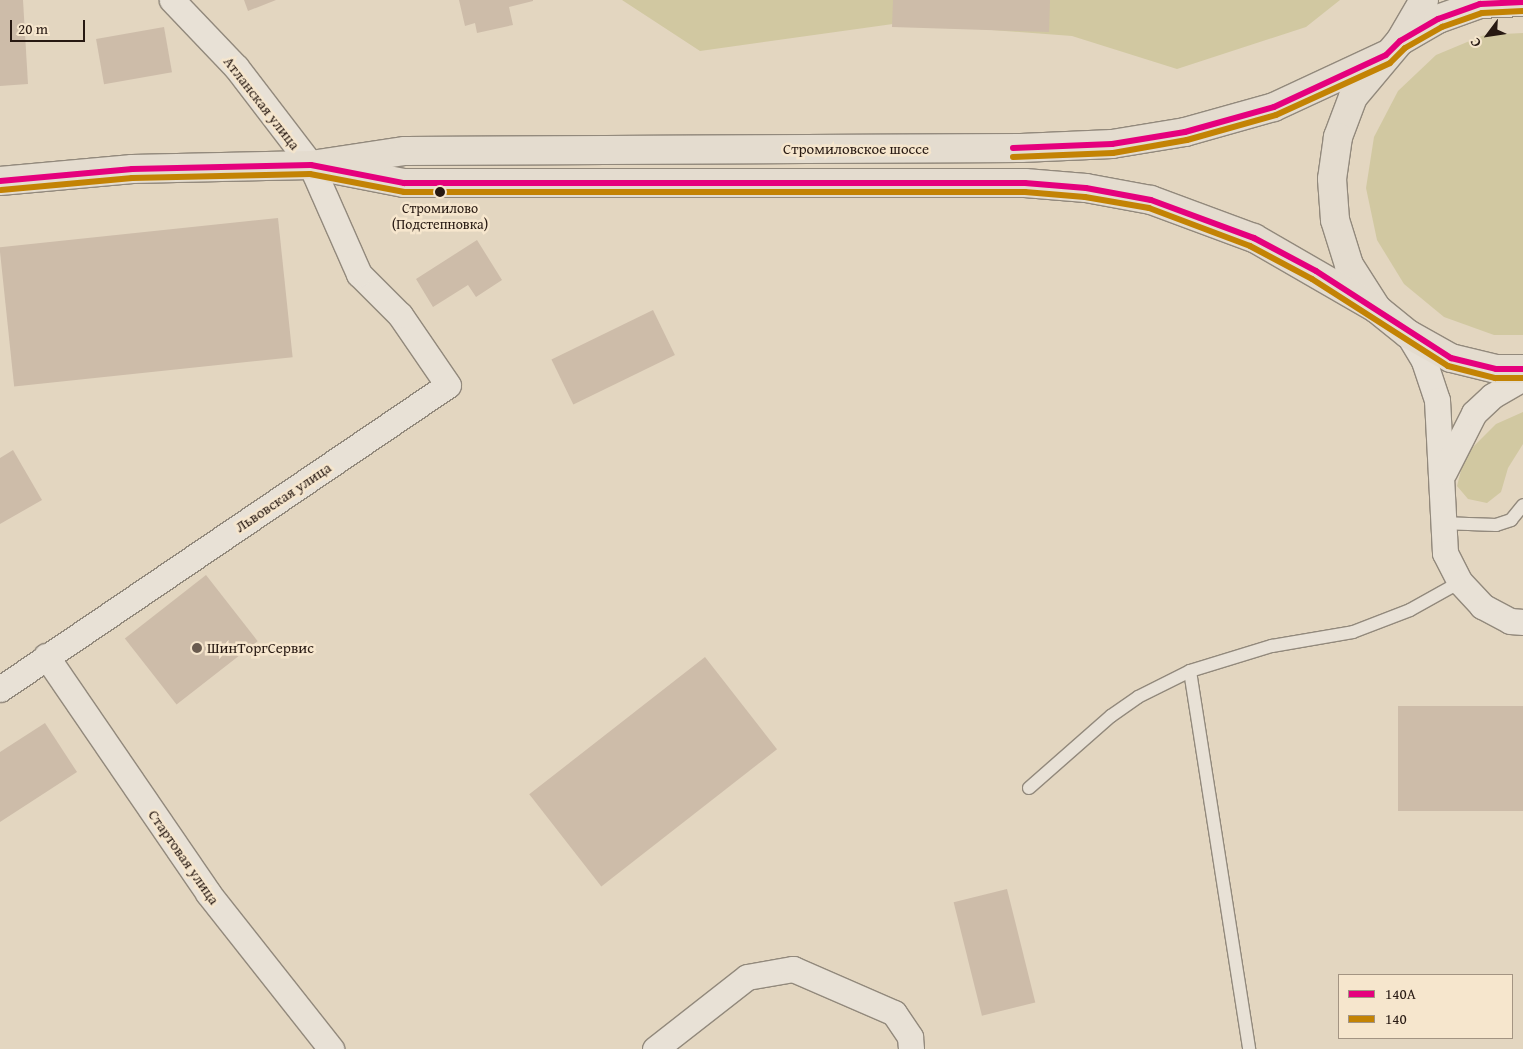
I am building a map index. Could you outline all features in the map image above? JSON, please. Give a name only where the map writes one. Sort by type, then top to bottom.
[{"type":"main road","points":[[1424,0],[1393,48],[1353,98],[1338,137],[1332,179],[1336,220],[1349,265],[1377,309],[1408,334],[1451,358],[1496,369],[1523,369]]},
{"type":"main road","name":"Стромиловское шоссе","points":[[0,181],[132,169],[311,165],[405,151],[1021,148],[1112,144],[1185,132],[1274,107],[1393,48],[1438,19],[1480,4],[1523,2]]},
{"type":"main road","name":"Стромиловское шоссе","points":[[311,165],[404,183],[1025,183],[1086,188],[1151,200],[1254,238],[1377,309]]},
{"type":"street","name":"Атланская улица","points":[[172,0],[236,67],[311,165],[359,274]]},
{"type":"street","name":"Львовская улица","points":[[0,689],[46,656],[448,386],[400,315],[359,274]]},
{"type":"street","points":[[1408,334],[1424,361],[1437,400],[1439,486],[1445,553],[1460,582],[1482,606],[1510,621],[1523,622]]},
{"type":"street","points":[[1439,486],[1451,454],[1474,413],[1492,396],[1523,378]]},
{"type":"street","name":"Стартовая улица","points":[[46,656],[208,894],[331,1049]]},
{"type":"street","points":[[655,1049],[747,977],[794,969],[894,1013],[910,1037],[911,1049]]},
{"type":"lane","points":[[1441,523],[1496,525],[1510,520],[1523,505]]},
{"type":"lane","points":[[1029,788],[1112,716],[1138,697],[1190,671],[1272,646],[1353,632],[1410,610],[1460,582]]},
{"type":"lane","points":[[1190,671],[1249,1049]]},
{"type":"shaded area","points":[[622,0],[1340,0],[1306,27],[1177,69],[1072,36],[900,23],[700,51]]},
{"type":"shaded area","points":[[1523,33],[1523,335],[1494,335],[1444,317],[1404,284],[1377,240],[1366,188],[1374,137],[1398,91],[1436,55],[1484,35]]},
{"type":"shaded area","points":[[1523,412],[1523,444],[1508,468],[1501,492],[1487,503],[1468,499],[1457,486],[1465,455],[1496,424]]},
{"type":"building","points":[[0,0],[23,0],[28,84],[0,86]]},
{"type":"building","points":[[244,0],[276,0],[248,11]]},
{"type":"building","points":[[459,0],[533,1],[509,7],[513,25],[477,33],[475,23],[465,26]]},
{"type":"building","points":[[893,0],[1050,0],[1049,32],[892,27]]},
{"type":"building","points":[[164,27],[172,72],[104,84],[96,39]]},
{"type":"building","points":[[278,218],[293,357],[14,387],[0,247]]},
{"type":"building","points":[[477,240],[502,280],[476,297],[468,285],[433,307],[416,279]]},
{"type":"building","points":[[653,310],[675,355],[573,404],[551,360]]},
{"type":"building","points":[[13,450],[42,500],[0,524],[0,458]]},
{"type":"building","points":[[206,575],[258,641],[177,705],[125,638]]},
{"type":"building","points":[[705,657],[777,749],[601,886],[529,794]]},
{"type":"building","points":[[1398,706],[1523,706],[1523,811],[1398,811]]},
{"type":"building","points":[[45,723],[77,772],[0,822],[0,752]]},
{"type":"building","points":[[1007,889],[1035,1003],[982,1016],[954,902]]},
{"type":"transit line","name":"140А","points":[[1013,148],[1112,144],[1185,132],[1274,107],[1386,55],[1400,41],[1438,19],[1480,4],[1523,2]]},
{"type":"transit line","name":"140","points":[[1013,157],[1113,153],[1187,140],[1276,115],[1390,63],[1405,48],[1442,27],[1482,13],[1523,11]]},
{"type":"transit line","name":"140А","points":[[0,181],[132,169],[311,165],[404,183],[1025,183],[1086,188],[1151,200],[1254,238],[1316,271],[1451,358],[1496,369],[1523,369]]},
{"type":"transit line","name":"140","points":[[1,190],[132,178],[310,174],[404,192],[1025,192],[1085,197],[1149,208],[1250,246],[1312,279],[1448,366],[1495,378],[1523,378]]},
{"type":"place","name":"Стромилово (Подстепновка)","points":[[440,192]]},
{"type":"place","name":"ШинТоргСервис","points":[[197,648]]}]
